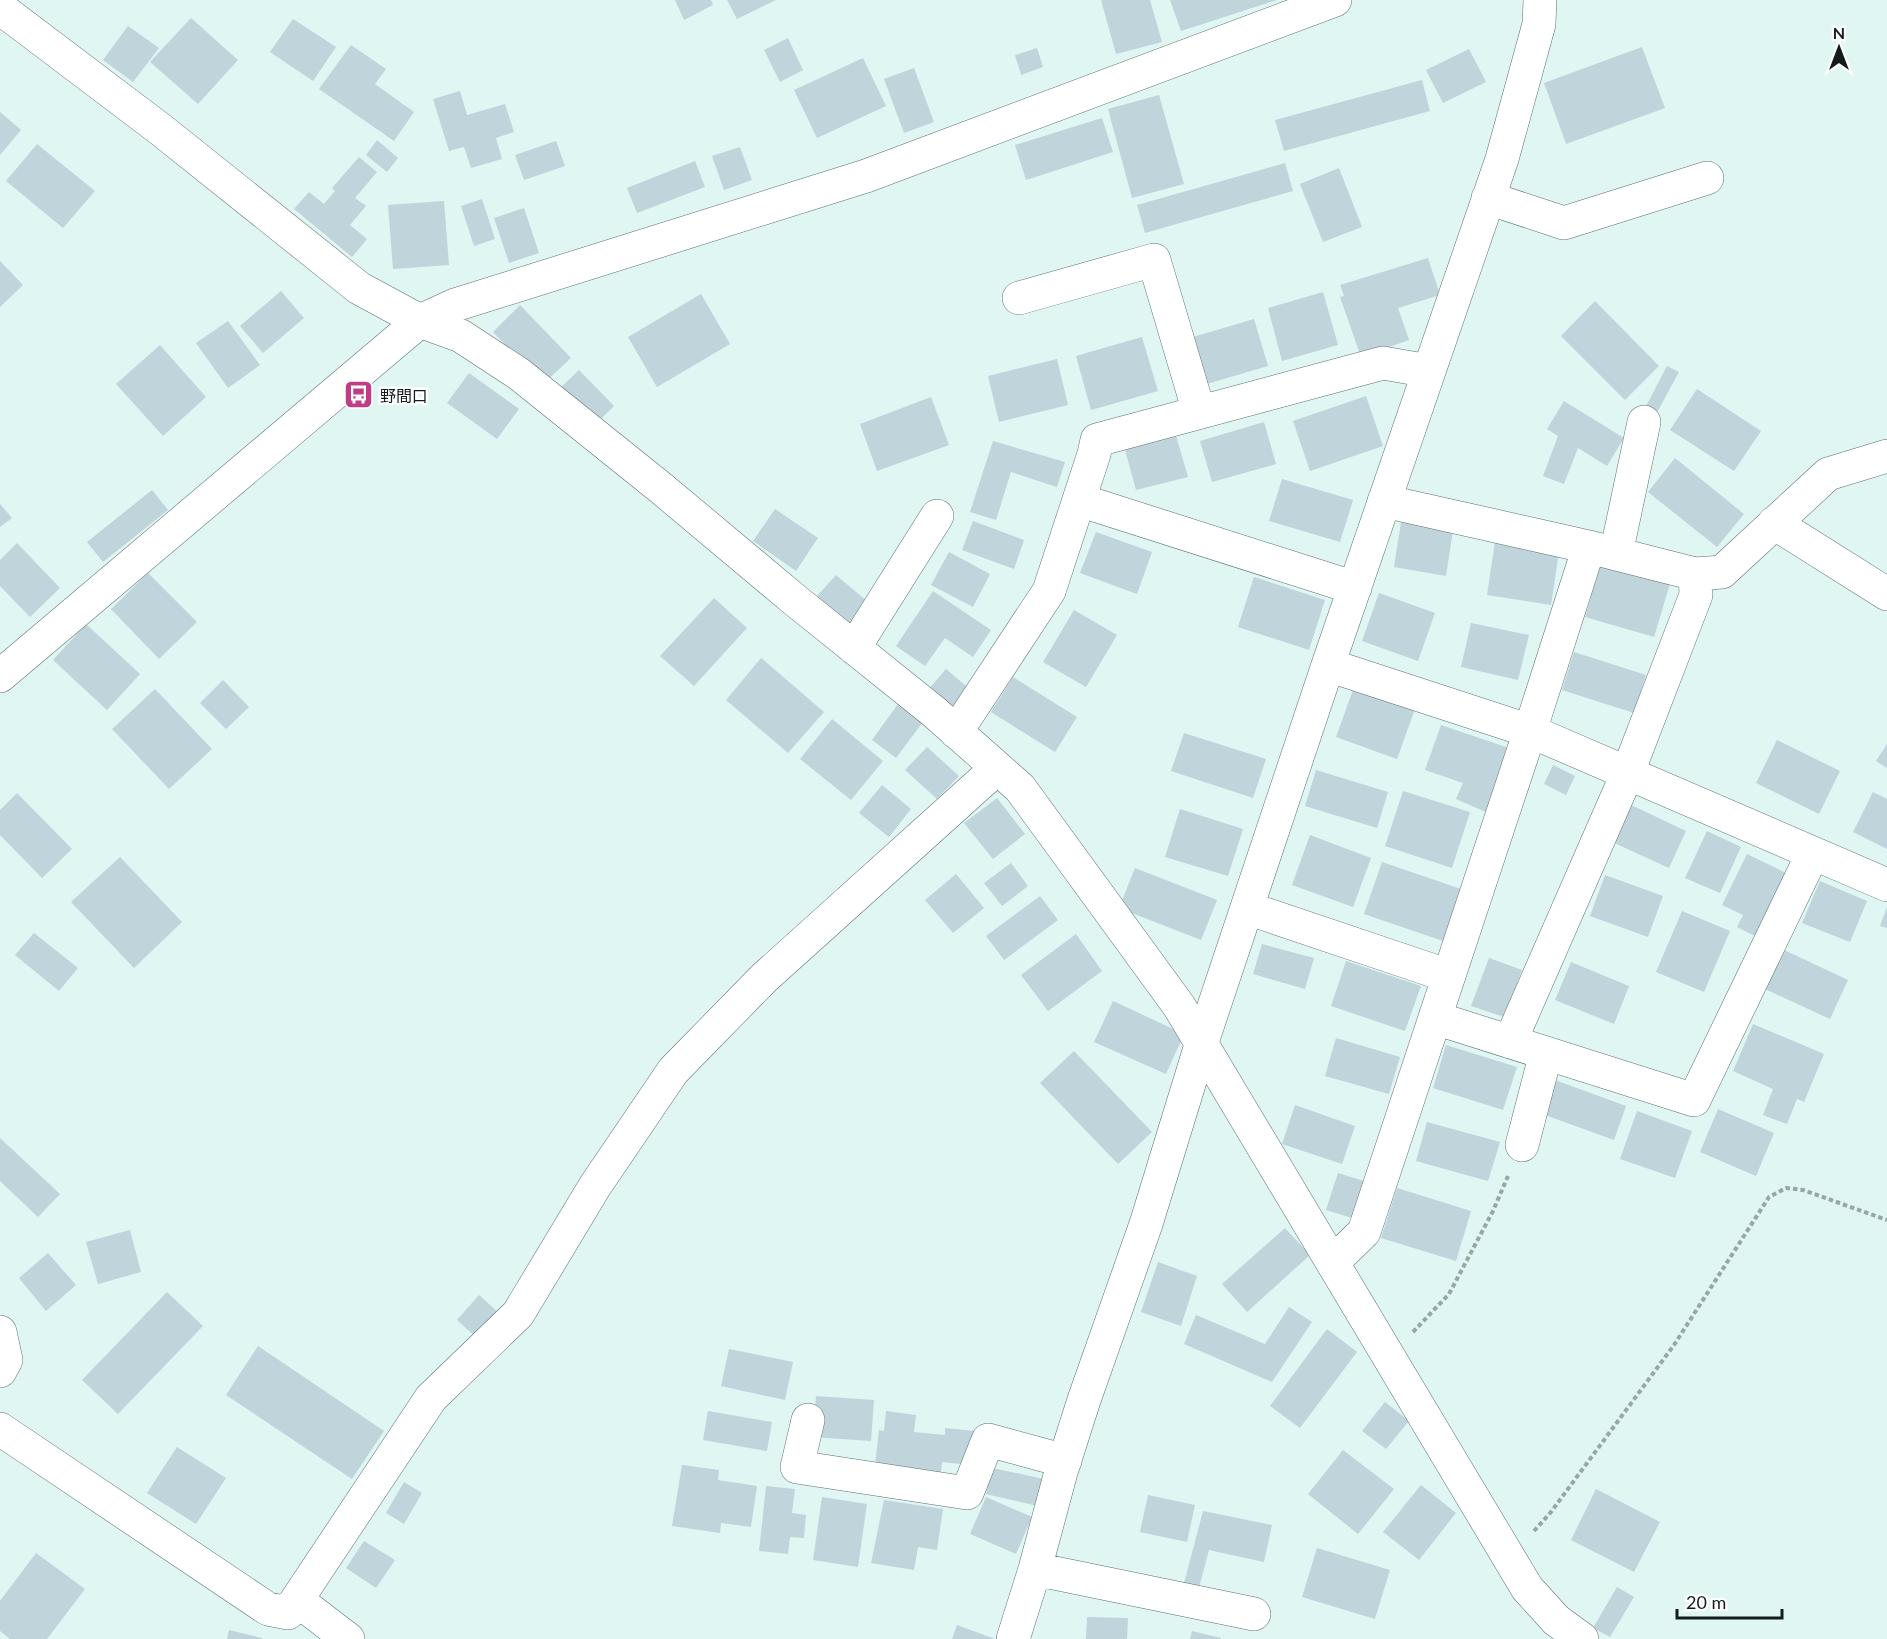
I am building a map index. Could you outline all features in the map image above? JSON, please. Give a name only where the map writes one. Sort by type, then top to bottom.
[{"type":"street","points":[[0,676],[420,321],[465,302],[866,176],[1335,0]]},
{"type":"street","points":[[1013,1639],[1084,1400],[1146,1224],[1201,1045],[1328,665],[1502,159],[1539,24],[1540,0]]},
{"type":"street","points":[[0,9],[160,129],[359,288],[420,321],[460,336],[519,374],[956,732],[1020,788],[1179,1006],[1527,1588],[1556,1620],[1582,1639]]},
{"type":"street","points":[[1488,198],[1564,223],[1707,178]]},
{"type":"street","points":[[1019,298],[1154,260],[1199,412]]},
{"type":"street","points":[[956,732],[1049,591],[1097,440],[1383,363],[1429,371]]},
{"type":"street","points":[[1333,1262],[1364,1232],[1530,731],[1603,551],[1644,422]]},
{"type":"street","points":[[1384,501],[1695,574],[1722,572],[1828,474],[1887,456]]},
{"type":"street","points":[[1079,500],[1355,588]]},
{"type":"street","points":[[854,648],[937,516]]},
{"type":"street","points":[[1774,523],[1887,594]]},
{"type":"street","points":[[1510,1042],[1628,772],[1696,595],[1695,574]]},
{"type":"street","points":[[1328,665],[1530,731],[1887,885]]},
{"type":"street","points":[[0,1429],[268,1609],[288,1612],[431,1398],[518,1314],[595,1186],[673,1071],[764,978],[986,778],[994,765]]},
{"type":"street","points":[[1435,1018],[1694,1100],[1813,853]]},
{"type":"street","points":[[1247,908],[1449,976]]},
{"type":"street","points":[[1522,1145],[1546,1053]]},
{"type":"street","points":[[0,1332],[6,1360],[0,1371]]},
{"type":"street","points":[[808,1420],[797,1467],[967,1493],[988,1440],[1065,1461]]},
{"type":"street","points":[[1035,1569],[1254,1614]]},
{"type":"street","points":[[297,1600],[348,1639]]},
{"type":"path","points":[[1385,1349],[1404,1340],[1449,1294],[1493,1211],[1522,1145]]},
{"type":"path","points":[[1509,1557],[1551,1512],[1674,1345],[1769,1197],[1786,1188],[1803,1190],[1887,1220]]},
{"type":"building","points":[[675,0],[711,0],[713,5],[684,20]]},
{"type":"building","points":[[727,0],[776,0],[737,19]]},
{"type":"building","points":[[1101,0],[1150,0],[1162,42],[1116,54]]},
{"type":"building","points":[[1170,0],[1277,0],[1181,31]]},
{"type":"building","points":[[191,18],[238,60],[198,104],[150,62]]},
{"type":"building","points":[[293,19],[336,47],[313,81],[270,52]]},
{"type":"building","points":[[128,26],[159,48],[133,82],[103,60]]},
{"type":"building","points":[[788,38],[803,70],[780,82],[764,50]]},
{"type":"building","points":[[351,45],[386,69],[375,84],[414,112],[394,141],[319,89]]},
{"type":"building","points":[[1642,47],[1665,108],[1566,144],[1544,83]]},
{"type":"building","points":[[1037,48],[1043,67],[1021,75],[1015,55]]},
{"type":"building","points":[[1469,49],[1486,82],[1443,103],[1426,70]]},
{"type":"building","points":[[863,58],[886,106],[817,138],[794,90]]},
{"type":"building","points":[[914,68],[934,122],[904,133],[884,79]]},
{"type":"building","points":[[1422,80],[1430,111],[1284,151],[1275,120]]},
{"type":"building","points":[[460,91],[467,115],[505,104],[514,132],[496,138],[502,159],[471,168],[464,147],[449,151],[433,99]]},
{"type":"building","points":[[1159,95],[1184,184],[1132,198],[1108,109]]},
{"type":"building","points":[[0,112],[21,130],[0,155]]},
{"type":"building","points":[[1102,118],[1113,152],[1026,180],[1015,145]]},
{"type":"building","points":[[377,140],[398,158],[387,172],[366,155]]},
{"type":"building","points":[[556,141],[565,166],[524,180],[515,155]]},
{"type":"building","points":[[37,144],[95,191],[63,228],[6,181]]},
{"type":"building","points":[[740,147],[752,180],[724,190],[712,156]]},
{"type":"building","points":[[359,157],[377,172],[355,198],[366,206],[350,225],[367,239],[352,257],[294,209],[309,192],[324,204],[335,191],[332,188]]},
{"type":"building","points":[[695,161],[705,187],[637,213],[627,188]]},
{"type":"building","points":[[1285,163],[1293,191],[1145,233],[1137,205]]},
{"type":"building","points":[[1339,168],[1362,227],[1323,242],[1300,184]]},
{"type":"building","points":[[482,199],[495,239],[474,246],[461,206]]},
{"type":"building","points":[[444,201],[449,265],[393,269],[388,205]]},
{"type":"building","points":[[524,208],[539,253],[509,263],[494,218]]},
{"type":"building","points":[[1428,258],[1440,295],[1398,308],[1409,340],[1361,357],[1340,297],[1344,296],[1340,285]]},
{"type":"building","points":[[0,261],[23,285],[0,307]]},
{"type":"building","points":[[281,291],[304,318],[263,353],[240,326]]},
{"type":"building","points":[[1323,292],[1338,345],[1282,361],[1268,308]]},
{"type":"building","points":[[701,294],[730,344],[657,387],[628,337]]},
{"type":"building","points":[[1595,301],[1659,366],[1625,400],[1561,336]]},
{"type":"building","points":[[520,305],[571,358],[543,384],[493,332]]},
{"type":"building","points":[[1254,319],[1268,366],[1200,386],[1186,339]]},
{"type":"building","points":[[228,321],[260,365],[228,388],[196,343]]},
{"type":"building","points":[[1142,337],[1158,391],[1091,410],[1076,356]]},
{"type":"building","points":[[160,345],[206,397],[163,436],[116,384]]},
{"type":"building","points":[[1057,359],[1068,405],[999,422],[988,376]]},
{"type":"building","points":[[1667,366],[1679,372],[1654,418],[1643,412]]},
{"type":"building","points":[[579,370],[614,406],[593,427],[557,391]]},
{"type":"building","points":[[469,373],[519,409],[497,439],[447,403]]},
{"type":"building","points":[[1697,389],[1761,431],[1734,471],[1670,430]]},
{"type":"building","points":[[1366,396],[1383,446],[1310,471],[1293,421]]},
{"type":"building","points":[[931,397],[949,445],[877,471],[860,424]]},
{"type":"building","points":[[1564,401],[1624,438],[1607,466],[1578,448],[1564,484],[1543,476],[1558,436],[1547,429]]},
{"type":"building","points":[[1264,422],[1276,464],[1212,482],[1200,441]]},
{"type":"building","points":[[1175,432],[1188,477],[1136,490],[1124,446]]},
{"type":"building","points":[[993,441],[1065,462],[1057,487],[1011,472],[996,520],[970,512]]},
{"type":"building","points":[[1675,458],[1744,514],[1717,547],[1648,492]]},
{"type":"building","points":[[1282,479],[1353,500],[1340,542],[1269,521]]},
{"type":"building","points":[[152,490],[168,510],[103,562],[87,542]]},
{"type":"building","points":[[0,504],[12,518],[0,527]]},
{"type":"building","points":[[775,509],[818,538],[796,571],[753,541]]},
{"type":"building","points":[[973,521],[1024,540],[1014,569],[962,550]]},
{"type":"building","points":[[1401,522],[1453,530],[1446,576],[1394,567]]},
{"type":"building","points":[[1096,532],[1152,552],[1137,594],[1080,573]]},
{"type":"building","points":[[1496,535],[1560,545],[1551,605],[1487,595]]},
{"type":"building","points":[[17,543],[60,588],[30,617],[0,586],[0,560]]},
{"type":"building","points":[[949,552],[990,574],[973,607],[931,585]]},
{"type":"building","points":[[1603,557],[1672,577],[1654,637],[1585,617]]},
{"type":"building","points":[[148,573],[197,622],[159,659],[111,609]]},
{"type":"building","points":[[836,575],[868,602],[849,624],[817,596]]},
{"type":"building","points":[[1254,577],[1325,600],[1309,650],[1238,627]]},
{"type":"building","points":[[933,591],[991,630],[973,657],[945,638],[925,666],[896,646]]},
{"type":"building","points":[[1379,593],[1435,613],[1418,661],[1362,641]]},
{"type":"building","points":[[714,598],[747,628],[694,686],[660,656]]},
{"type":"building","points":[[1074,610],[1117,635],[1086,687],[1043,662]]},
{"type":"building","points":[[1471,623],[1529,635],[1518,680],[1461,667]]},
{"type":"building","points":[[86,624],[140,674],[107,710],[53,660]]},
{"type":"building","points":[[1574,652],[1646,675],[1634,713],[1562,690]]},
{"type":"building","points":[[761,658],[824,712],[788,753],[726,700]]},
{"type":"building","points":[[946,669],[972,691],[955,712],[928,690]]},
{"type":"building","points":[[1013,677],[1077,717],[1055,752],[991,712]]},
{"type":"building","points":[[223,680],[249,707],[226,729],[200,703]]},
{"type":"building","points":[[1354,687],[1415,709],[1397,759],[1336,737]]},
{"type":"building","points":[[155,689],[212,749],[169,789],[112,729]]},
{"type":"building","points":[[898,704],[923,722],[896,758],[872,740]]},
{"type":"building","points":[[832,719],[883,761],[851,800],[800,759]]},
{"type":"building","points":[[1441,725],[1512,749],[1488,813],[1456,799],[1463,783],[1425,770]]},
{"type":"building","points":[[1184,733],[1266,759],[1253,798],[1171,771]]},
{"type":"building","points":[[1777,740],[1840,771],[1819,814],[1756,783]]},
{"type":"building","points":[[1887,744],[1887,768],[1876,761]]},
{"type":"building","points":[[927,747],[959,776],[937,799],[905,770]]},
{"type":"building","points":[[1553,765],[1575,776],[1566,795],[1544,784]]},
{"type":"building","points":[[1316,770],[1388,792],[1377,828],[1305,806]]},
{"type":"building","points":[[882,785],[911,809],[889,837],[859,813]]},
{"type":"building","points":[[1403,791],[1470,812],[1452,868],[1385,846]]},
{"type":"building","points":[[1873,792],[1887,799],[1887,849],[1853,832]]},
{"type":"building","points":[[17,793],[72,849],[42,878],[0,835],[0,810]]},
{"type":"building","points":[[997,798],[1025,834],[993,859],[964,823]]},
{"type":"building","points":[[1627,803],[1686,831],[1669,868],[1610,841]]},
{"type":"building","points":[[1180,809],[1243,829],[1228,876],[1165,857]]},
{"type":"building","points":[[1707,831],[1741,847],[1720,893],[1685,878]]},
{"type":"building","points":[[1310,835],[1371,858],[1353,907],[1292,885]]},
{"type":"building","points":[[1747,854],[1790,875],[1759,938],[1737,927],[1743,915],[1722,905]]},
{"type":"building","points":[[120,857],[182,922],[134,968],[71,902]]},
{"type":"building","points":[[1382,862],[1461,889],[1443,941],[1364,914]]},
{"type":"building","points":[[1011,863],[1028,886],[1002,906],[984,883]]},
{"type":"building","points":[[1135,868],[1217,900],[1201,940],[1119,908]]},
{"type":"building","points":[[956,874],[984,908],[953,933],[925,900]]},
{"type":"building","points":[[1605,875],[1663,896],[1648,937],[1590,916]]},
{"type":"building","points":[[1820,881],[1867,901],[1850,942],[1802,923]]},
{"type":"building","points":[[1040,896],[1058,920],[1004,960],[986,936]]},
{"type":"building","points":[[1887,907],[1887,928],[1880,926]]},
{"type":"building","points":[[1682,911],[1730,931],[1704,992],[1656,972]]},
{"type":"building","points":[[34,933],[78,968],[59,991],[15,955]]},
{"type":"building","points":[[1076,934],[1102,971],[1048,1011],[1021,975]]},
{"type":"building","points":[[1262,944],[1314,958],[1305,989],[1253,974]]},
{"type":"building","points":[[1784,950],[1848,980],[1830,1019],[1765,989]]},
{"type":"building","points":[[1489,958],[1522,970],[1504,1017],[1471,1006]]},
{"type":"building","points":[[1346,961],[1421,986],[1405,1031],[1331,1006]]},
{"type":"building","points":[[1571,962],[1629,986],[1614,1024],[1555,1000]]},
{"type":"building","points":[[1113,1001],[1184,1034],[1166,1074],[1094,1042]]},
{"type":"building","points":[[1753,1024],[1824,1054],[1804,1102],[1797,1099],[1787,1124],[1763,1115],[1773,1089],[1733,1071]]},
{"type":"building","points":[[1336,1038],[1400,1057],[1389,1094],[1325,1076]]},
{"type":"building","points":[[1446,1045],[1517,1067],[1503,1110],[1433,1088]]},
{"type":"building","points":[[1074,1051],[1152,1132],[1118,1164],[1040,1083]]},
{"type":"building","points":[[1555,1080],[1626,1106],[1614,1140],[1542,1114]]},
{"type":"building","points":[[1295,1105],[1355,1126],[1342,1164],[1282,1144]]},
{"type":"building","points":[[1718,1109],[1774,1133],[1756,1176],[1700,1152]]},
{"type":"building","points":[[1637,1111],[1692,1131],[1675,1178],[1620,1159]]},
{"type":"building","points":[[1427,1122],[1500,1142],[1488,1181],[1416,1161]]},
{"type":"building","points":[[0,1138],[60,1194],[38,1217],[0,1181]]},
{"type":"building","points":[[1338,1173],[1364,1181],[1352,1218],[1326,1210]]},
{"type":"building","points":[[1397,1188],[1471,1211],[1456,1261],[1381,1238]]},
{"type":"building","points":[[1285,1228],[1310,1255],[1247,1312],[1222,1284]]},
{"type":"building","points":[[130,1230],[141,1272],[98,1284],[86,1242]]},
{"type":"building","points":[[48,1253],[76,1285],[46,1311],[19,1278]]},
{"type":"building","points":[[1158,1262],[1197,1276],[1181,1326],[1141,1312]]},
{"type":"building","points":[[167,1292],[203,1326],[118,1414],[82,1380]]},
{"type":"building","points":[[479,1295],[500,1314],[478,1339],[457,1320]]},
{"type":"building","points":[[1289,1307],[1312,1322],[1272,1382],[1184,1344],[1196,1315],[1265,1344]]},
{"type":"building","points":[[1327,1329],[1357,1352],[1300,1428],[1270,1406]]},
{"type":"building","points":[[258,1346],[384,1431],[352,1479],[226,1395]]},
{"type":"building","points":[[729,1349],[793,1362],[785,1400],[721,1386]]},
{"type":"building","points":[[816,1396],[874,1400],[871,1441],[813,1437]]},
{"type":"building","points":[[1385,1402],[1409,1421],[1386,1449],[1362,1431]]},
{"type":"building","points":[[708,1411],[772,1422],[767,1451],[703,1440]]},
{"type":"building","points":[[886,1411],[916,1415],[914,1432],[945,1435],[945,1428],[975,1431],[971,1465],[942,1462],[940,1481],[874,1474],[879,1430],[884,1431]]},
{"type":"building","points":[[177,1447],[226,1478],[196,1524],[147,1493]]},
{"type":"building","points":[[1343,1450],[1394,1489],[1358,1534],[1308,1494]]},
{"type":"building","points":[[682,1465],[719,1470],[718,1480],[757,1486],[751,1527],[721,1523],[720,1533],[672,1526]]},
{"type":"building","points":[[992,1468],[1044,1479],[1038,1506],[986,1494]]},
{"type":"building","points":[[404,1482],[422,1493],[404,1524],[386,1513]]},
{"type":"building","points":[[1421,1485],[1456,1513],[1419,1560],[1383,1532]]},
{"type":"building","points":[[766,1486],[795,1489],[792,1513],[806,1515],[804,1538],[790,1537],[788,1554],[759,1551]]},
{"type":"building","points":[[1596,1489],[1660,1522],[1634,1572],[1571,1540]]},
{"type":"building","points":[[1148,1495],[1195,1505],[1187,1542],[1140,1532]]},
{"type":"building","points":[[822,1497],[867,1504],[858,1567],[813,1560]]},
{"type":"building","points":[[986,1497],[1032,1517],[1016,1554],[970,1534]]},
{"type":"building","points":[[884,1500],[943,1509],[937,1550],[918,1547],[914,1570],[871,1563]]},
{"type":"building","points":[[1203,1511],[1272,1525],[1264,1562],[1209,1550],[1198,1591],[1183,1587]]},
{"type":"building","points":[[364,1541],[395,1560],[376,1588],[346,1568]]},
{"type":"building","points":[[1317,1548],[1390,1570],[1375,1619],[1302,1597]]},
{"type":"building","points":[[36,1553],[85,1589],[47,1639],[10,1639],[0,1631],[0,1601]]},
{"type":"building","points":[[1617,1587],[1634,1597],[1610,1637],[1593,1628]]},
{"type":"building","points":[[1087,1617],[1128,1618],[1127,1639],[1086,1639]]},
{"type":"building","points":[[957,1625],[995,1639],[952,1639]]},
{"type":"building","points":[[229,1630],[262,1638],[262,1639],[227,1639]]},
{"type":"building","points":[[1192,1631],[1221,1638],[1221,1639],[1190,1639]]},
{"type":"place","name":"野間口","points":[[359,395]]}]
